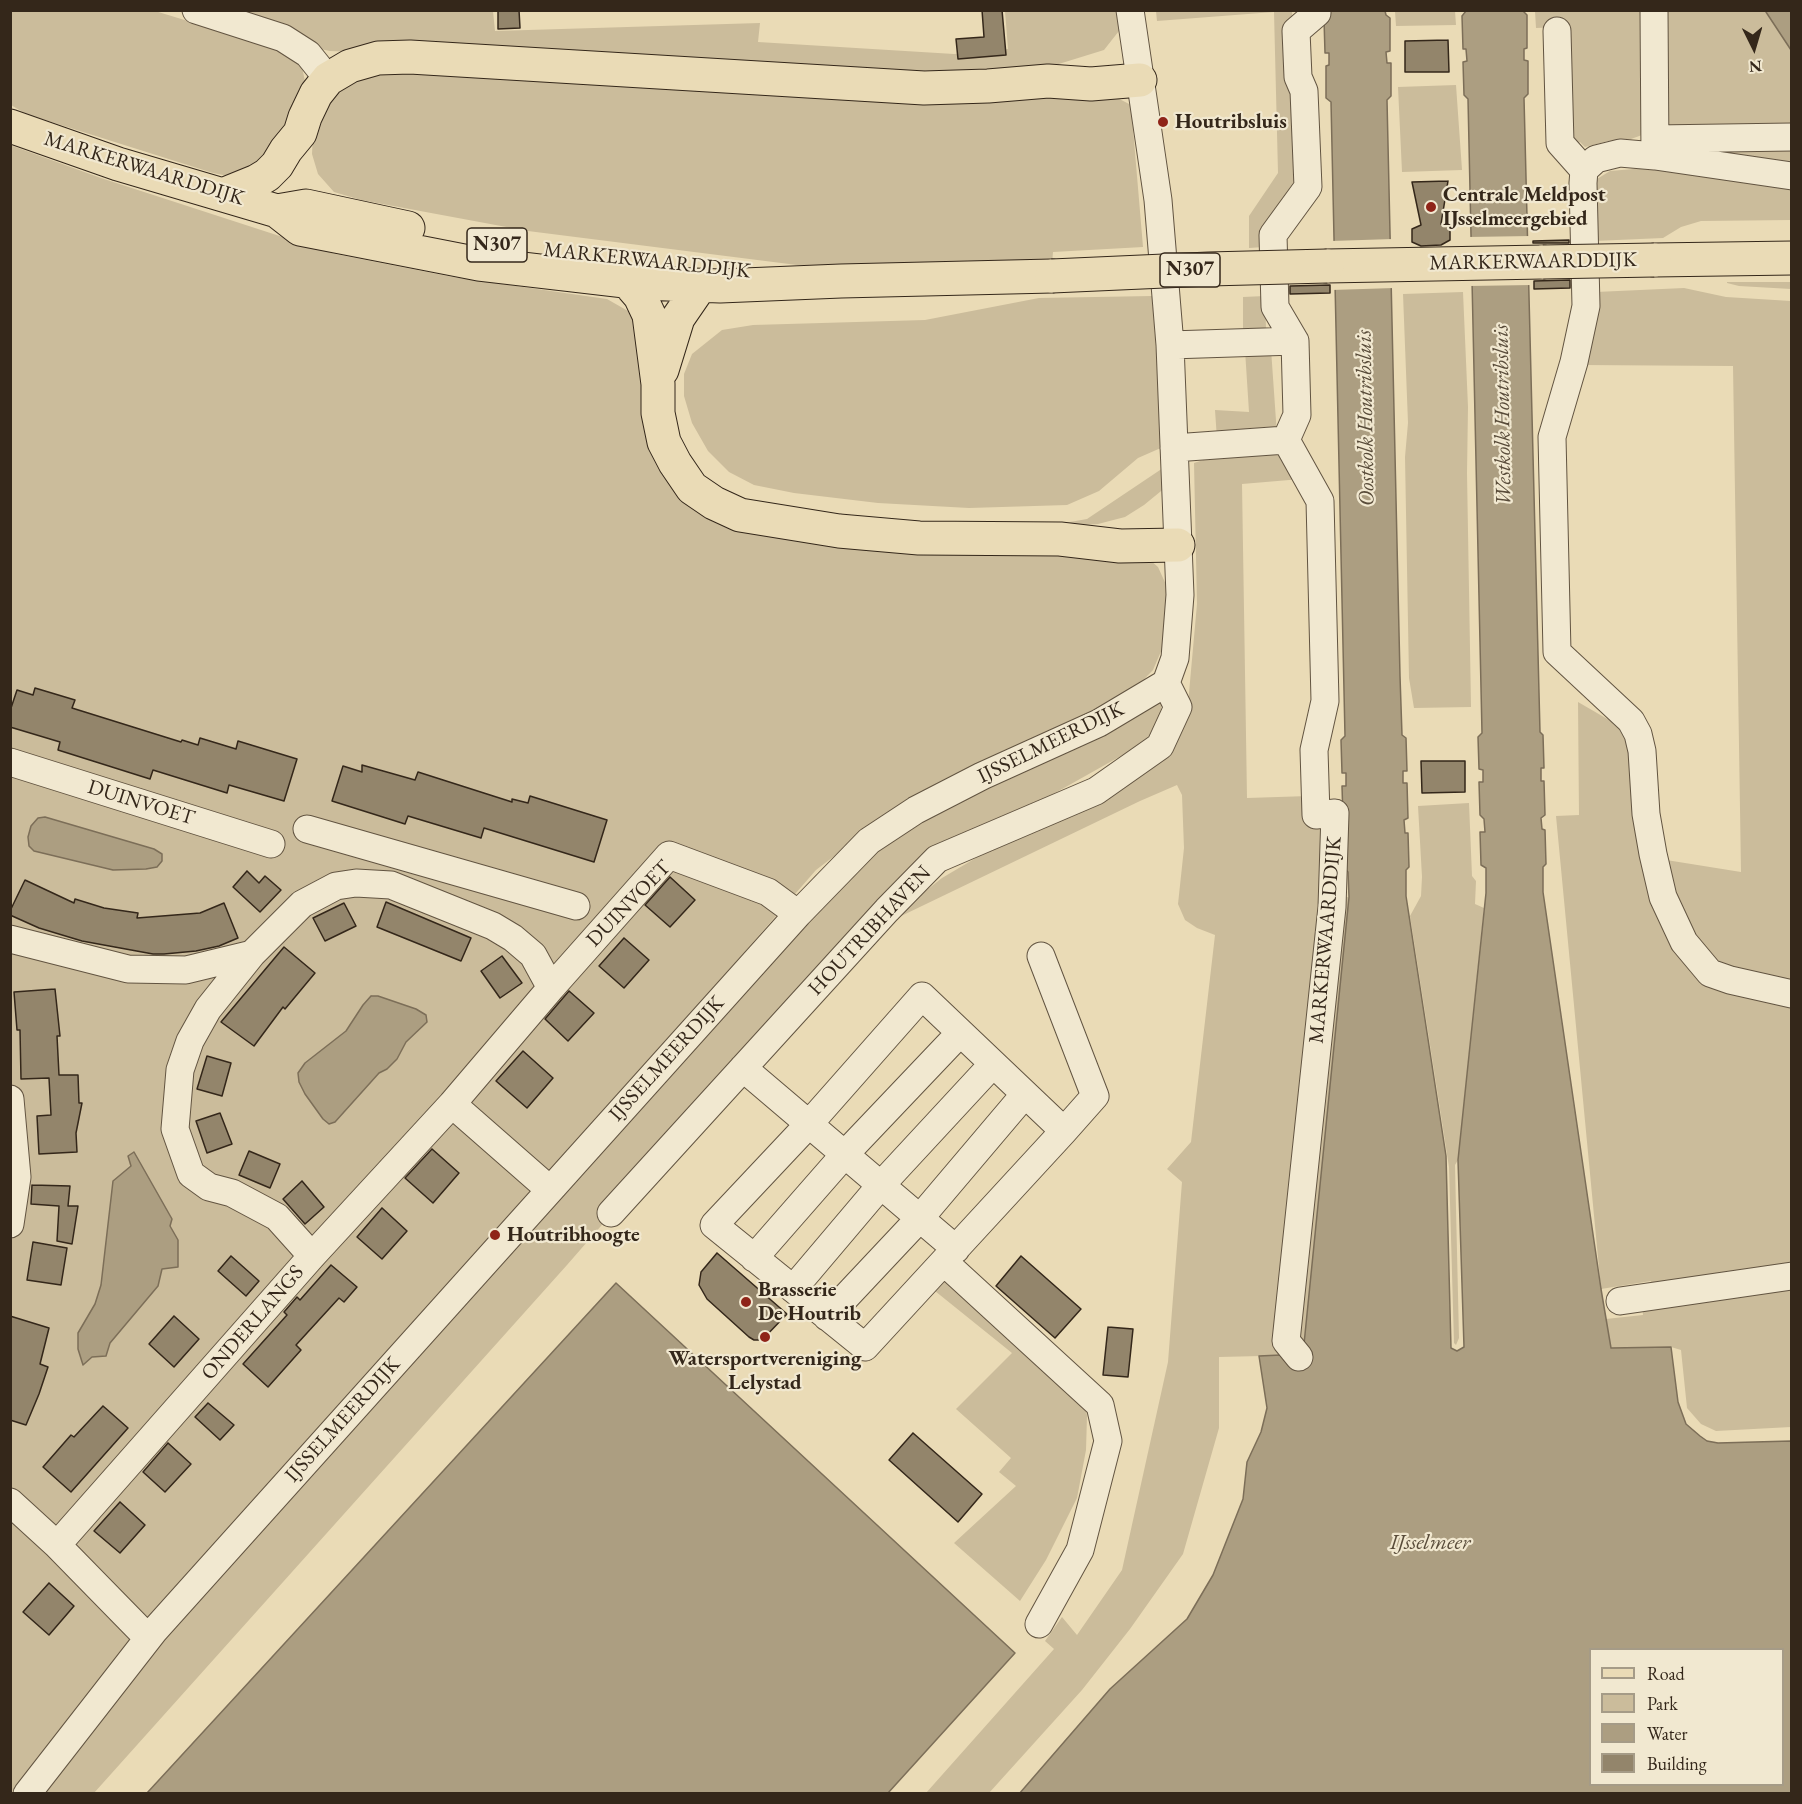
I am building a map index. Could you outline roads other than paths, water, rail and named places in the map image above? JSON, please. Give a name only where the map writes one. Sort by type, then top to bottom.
[{"type":"main road","points":[[277,211],[291,188],[299,164],[300,133],[316,94],[328,80],[350,66],[363,61],[392,57],[924,88],[967,88],[1048,81],[1091,84],[1139,68]]},
{"type":"main road","name":"MARKERWAARDDIJK","points":[[10,126],[118,164],[277,211],[300,229],[479,264],[627,281],[700,286],[1218,269],[1791,258]]},
{"type":"main road","points":[[225,194],[267,175],[300,133]]},
{"type":"main road","name":"MARKERWAARDDIJK","points":[[277,211],[306,206],[440,235],[525,249],[657,265],[842,281]]},
{"type":"main road","points":[[627,281],[640,296],[649,315],[658,384],[658,413],[664,442],[692,488],[714,503],[740,515],[838,531],[919,538],[1060,539],[1121,526],[1178,534]]},
{"type":"main road","points":[[658,384],[678,318],[700,286]]},
{"type":"street","points":[[196,10],[283,38],[308,54],[328,80]]},
{"type":"street","points":[[1130,10],[1158,200],[1170,345],[1180,595],[1175,658],[1166,683]]},
{"type":"street","points":[[1174,448],[1286,440],[1297,415],[1295,341],[1275,307],[1273,236],[1308,188],[1304,91],[1298,77],[1296,31],[1317,13],[1317,10]]},
{"type":"street","points":[[1654,10],[1655,148]]},
{"type":"street","points":[[1557,31],[1560,143],[1584,170]]},
{"type":"street","points":[[1791,137],[1620,153],[1596,159],[1584,170],[1582,183],[1586,306],[1574,362],[1552,437],[1557,651],[1631,721],[1638,734],[1642,751],[1646,814],[1653,854],[1663,897],[1684,942],[1710,973],[1730,981],[1791,994]]},
{"type":"street","points":[[1655,148],[1791,176]]},
{"type":"street","points":[[1170,345],[1295,341]]},
{"type":"street","name":"MARKERWAARDDIJK","points":[[1286,440],[1320,501],[1325,700],[1314,750],[1316,815],[1335,813],[1332,907],[1286,1341],[1299,1357]]},
{"type":"street","name":"IJSSELMEERDIJK","points":[[27,1794],[148,1638],[549,1189],[798,914],[869,841],[916,810],[982,776],[1100,723],[1166,683]]},
{"type":"street","name":"HOUTRIBHAVEN","points":[[611,1213],[887,910],[937,859],[1096,790],[1160,746],[1178,707],[1166,683]]},
{"type":"street","name":"DUINVOET","points":[[10,762],[271,844]]},
{"type":"street","name":"DUINVOET","points":[[307,829],[506,884],[576,906]]},
{"type":"street","name":"DUINVOET","points":[[551,988],[669,855],[768,892],[798,914]]},
{"type":"street","points":[[312,1256],[277,1216],[232,1193],[209,1187],[191,1174],[175,1129],[180,1070],[190,1041],[208,1009],[252,954],[302,904],[336,886],[356,883],[391,885],[493,926],[513,938],[533,955],[551,988]]},
{"type":"street","points":[[493,926],[506,884]]},
{"type":"street","points":[[10,939],[128,969],[186,970],[252,954]]},
{"type":"street","points":[[1041,956],[1095,1096],[1064,1131],[950,1256],[865,1347],[714,1225],[809,1124],[922,996],[1064,1131]]},
{"type":"street","name":"ONDERLANGS","points":[[57,1545],[312,1256],[452,1104],[551,988]]},
{"type":"street","points":[[753,1258],[845,1154],[960,1033]]},
{"type":"street","points":[[793,1289],[881,1185],[993,1064]]},
{"type":"street","points":[[743,1068],[920,1218],[950,1256],[1100,1405],[1108,1441],[1080,1550],[1039,1624]]},
{"type":"street","points":[[827,1317],[920,1218],[1025,1094]]},
{"type":"street","points":[[10,1099],[17,1177],[10,1224]]},
{"type":"street","points":[[452,1104],[549,1189]]},
{"type":"street","points":[[1620,1300],[1791,1276]]},
{"type":"street","points":[[10,1502],[57,1545],[148,1638]]},
{"type":"water","name":"IJsselmeer","points":[[1328,11],[1385,11],[1390,18],[1390,51],[1386,52],[1387,63],[1391,63],[1391,96],[1387,100],[1400,676],[1402,735],[1406,738],[1407,771],[1403,771],[1403,783],[1407,783],[1408,818],[1404,820],[1405,833],[1408,833],[1409,867],[1406,870],[1406,896],[1446,1156],[1451,1348],[1457,1351],[1464,1347],[1458,1160],[1486,893],[1486,868],[1481,865],[1480,832],[1485,832],[1484,819],[1480,815],[1479,782],[1483,782],[1483,770],[1479,769],[1478,737],[1482,733],[1468,99],[1464,95],[1463,62],[1467,61],[1466,49],[1463,49],[1462,16],[1466,11],[1523,11],[1527,15],[1527,48],[1524,49],[1524,60],[1528,61],[1528,94],[1524,98],[1540,732],[1543,735],[1544,768],[1541,768],[1541,781],[1544,781],[1545,815],[1541,818],[1542,829],[1545,830],[1546,864],[1543,867],[1543,892],[1601,1289],[1611,1348],[1671,1347],[1678,1402],[1686,1424],[1700,1436],[1707,1441],[1718,1443],[1791,1441],[1791,1793],[1019,1794],[1110,1689],[1187,1619],[1213,1575],[1243,1499],[1247,1462],[1261,1432],[1267,1408],[1259,1356],[1303,1354],[1349,897],[1348,872],[1344,868],[1342,786],[1346,786],[1346,773],[1342,773],[1341,740],[1345,736],[1331,102],[1326,98],[1326,66],[1329,65],[1329,53],[1325,53],[1324,19]]},
{"type":"water","points":[[1791,11],[1791,50],[1766,12]]},
{"type":"water","points":[[45,817],[154,849],[162,854],[162,861],[157,867],[113,870],[34,851],[29,846],[28,837],[31,826],[38,818]]},
{"type":"water","points":[[371,996],[378,996],[416,1009],[426,1015],[427,1022],[406,1042],[397,1059],[379,1073],[335,1122],[329,1124],[305,1094],[299,1082],[298,1073],[305,1063],[346,1031]]},
{"type":"water","points":[[134,1152],[172,1219],[170,1226],[178,1240],[178,1267],[162,1269],[158,1286],[110,1343],[106,1356],[92,1357],[83,1365],[78,1349],[78,1333],[95,1304],[101,1285],[113,1181],[131,1166],[128,1156]]},
{"type":"water","points":[[616,1283],[1015,1653],[888,1793],[147,1793]]},
{"type":"place","name":"Houtribsluis","points":[[1163,122]]},
{"type":"place","name":"Centrale Meldpost IJsselmeergebied","points":[[1431,207]]},
{"type":"place","name":"Houtribhoogte","points":[[495,1235]]},
{"type":"place","name":"Brasserie De Houtrib","points":[[746,1302]]},
{"type":"place","name":"Watersportvereniging Lelystad","points":[[765,1337]]},
{"type":"water label","name":"Westkolk Houtribsluis","points":[[1503,415]]},
{"type":"water label","name":"Oostkolk Houtribsluis","points":[[1366,418]]}]
